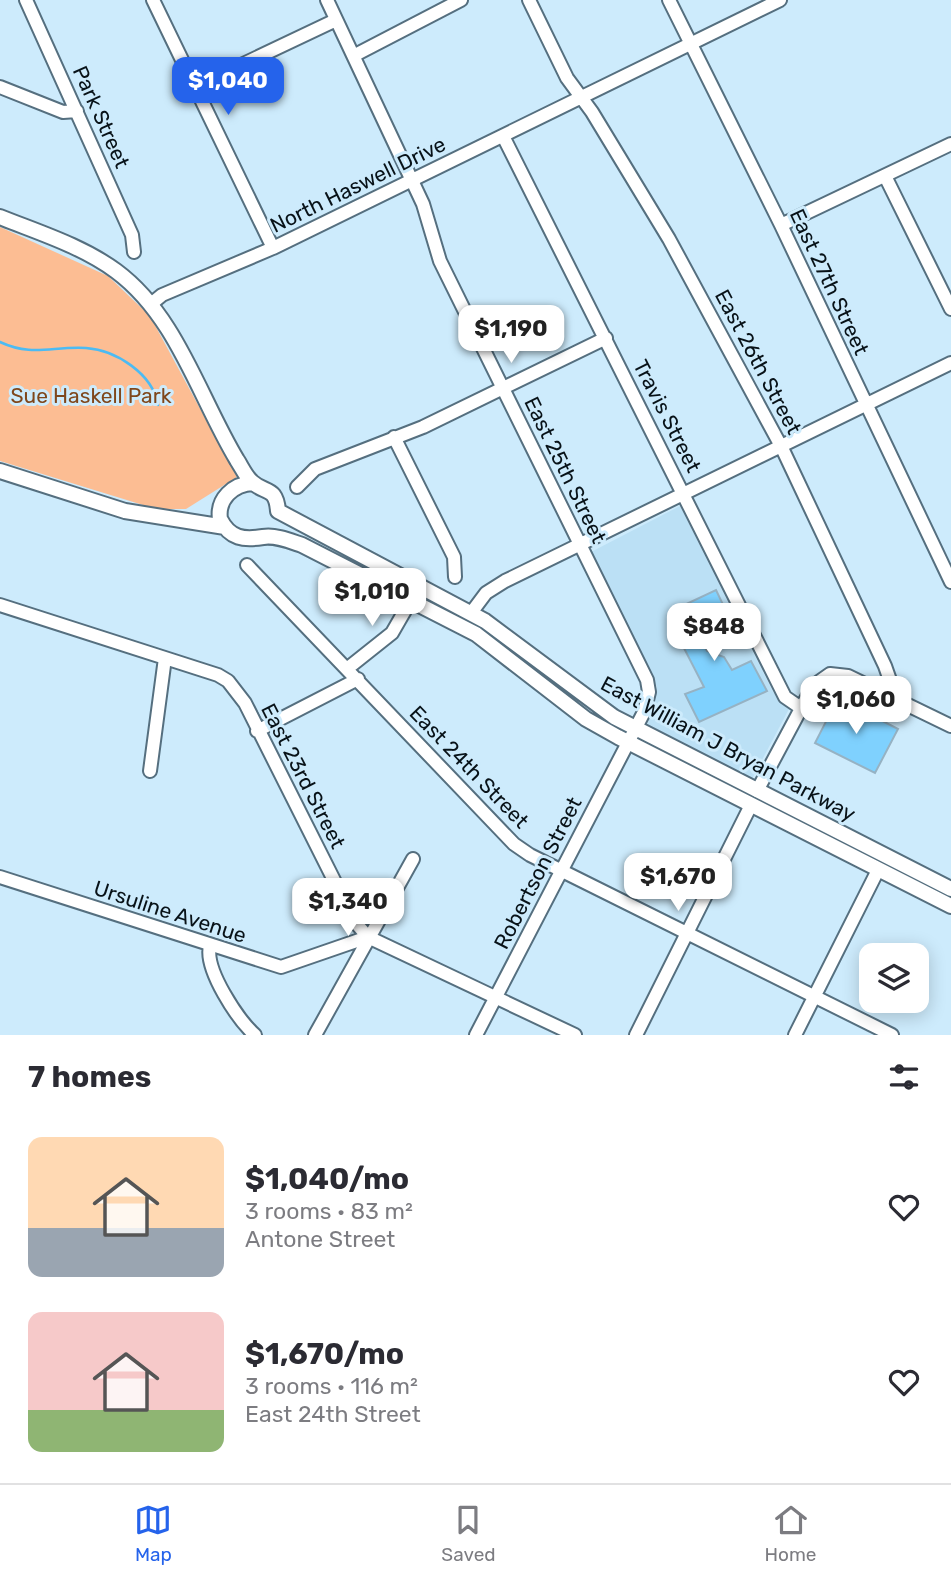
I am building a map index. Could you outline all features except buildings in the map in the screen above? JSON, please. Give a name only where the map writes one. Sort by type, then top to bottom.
[{"type":"main road","name":"East William J Bryan Parkway","points":[[0,217],[82,250],[117,271],[151,304],[253,483],[270,492],[278,511],[471,613],[500,631],[601,709],[635,729],[951,889]]},
{"type":"main road","name":"East William J Bryan Parkway","points":[[1,475],[125,511],[225,527],[242,539],[262,537],[302,545],[476,634],[586,719],[951,906]]},
{"type":"main road","points":[[225,527],[219,511],[224,498],[238,486],[253,483]]},
{"type":"main road","points":[[262,537],[271,528],[278,511]]},
{"type":"street","name":"Park Street","points":[[26,0],[132,235],[134,252]]},
{"type":"street","points":[[153,0],[274,248]]},
{"type":"street","name":"East 25th Street","points":[[327,0],[423,204],[440,261],[647,680],[647,701],[635,729]]},
{"type":"street","points":[[430,0],[436,13]]},
{"type":"street","points":[[355,55],[461,0]]},
{"type":"street","name":"East 26th Street","points":[[529,0],[567,78],[669,239],[782,448],[885,666],[891,686],[890,696]]},
{"type":"street","name":"East 27th Street","points":[[669,0],[781,225],[951,582]]},
{"type":"street","name":"North Haswell Drive","points":[[151,304],[162,295],[274,248],[780,0]]},
{"type":"street","points":[[195,87],[337,20]]},
{"type":"street","points":[[0,87],[63,113],[77,111]]},
{"type":"street","name":"Travis Street","points":[[503,136],[607,338],[785,697],[801,708]]},
{"type":"street","points":[[781,225],[951,144]]},
{"type":"street","points":[[885,176],[951,310]]},
{"type":"street","points":[[297,486],[316,469],[423,427],[607,338]]},
{"type":"street","points":[[471,613],[486,593],[951,363]]},
{"type":"street","points":[[394,437],[454,557],[455,577]]},
{"type":"street","name":"East 24th Street","points":[[247,565],[348,667],[514,844],[530,855],[562,868],[892,1035]]},
{"type":"street","points":[[348,667],[392,633],[411,600]]},
{"type":"street","name":"East 23rd Street","points":[[0,605],[228,681],[245,704],[355,922],[368,937]]},
{"type":"street","points":[[150,771],[165,658]]},
{"type":"street","points":[[757,790],[813,686],[830,674],[848,676],[951,726]]},
{"type":"street","points":[[257,731],[358,679]]},
{"type":"street","name":"Robertson Street","points":[[476,1035],[635,729]]},
{"type":"street","points":[[636,1035],[751,805]]},
{"type":"street","points":[[314,1035],[413,859]]},
{"type":"street","points":[[795,1035],[878,870]]},
{"type":"street","name":"Ursuline Avenue","points":[[0,877],[281,967],[368,937]]},
{"type":"street","points":[[368,937],[575,1035]]},
{"type":"street","points":[[210,946],[208,956],[211,967],[239,1017],[256,1035]]},
{"type":"shaded area","points":[[680,506],[773,692],[789,709],[752,779],[647,727],[657,687],[591,552]]},
{"type":"green space","name":"Sue Haskell Park","points":[[0,227],[108,276],[150,316],[237,477],[186,509],[156,509],[0,461]]},
{"type":"waterway","points":[[0,342],[22,349],[86,348],[109,353],[141,374],[149,383],[158,405]]}]
